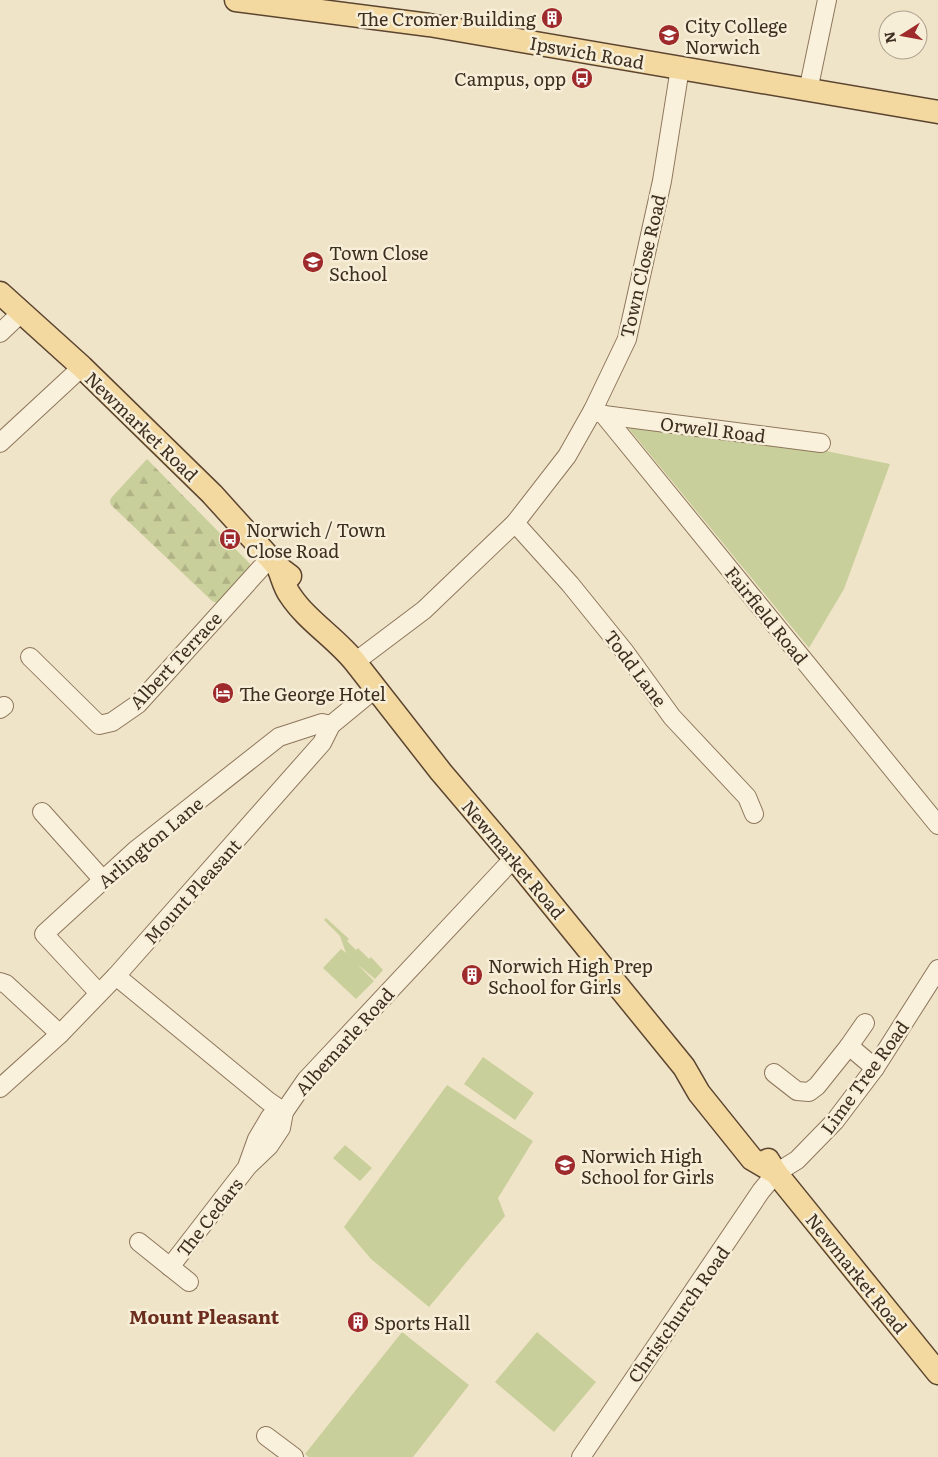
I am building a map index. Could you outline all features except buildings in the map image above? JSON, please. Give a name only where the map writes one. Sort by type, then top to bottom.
[{"type":"main road","name":"Ipswich Road","points":[[236,0],[429,25],[938,112]]},
{"type":"main road","name":"Newmarket Road","points":[[0,293],[82,367],[212,494],[274,562],[290,595],[350,656],[441,772],[514,858],[684,1067],[699,1093],[752,1160],[776,1173],[938,1373]]},
{"type":"street","points":[[808,91],[827,0]]},
{"type":"street","name":"Town Close Road","points":[[350,656],[424,610],[515,523],[598,413],[627,339],[662,181],[680,68]]},
{"type":"street","points":[[0,333],[22,312]]},
{"type":"street","points":[[0,444],[82,367]]},
{"type":"street","name":"Orwell Road","points":[[598,413],[821,442]]},
{"type":"street","name":"Fairfield Road","points":[[598,413],[938,824]]},
{"type":"street","name":"Todd Lane","points":[[515,523],[570,584],[625,652],[672,717],[746,797],[754,814]]},
{"type":"street","name":"Albert Terrace","points":[[30,657],[98,725],[112,722],[138,704],[274,562]]},
{"type":"street","name":"Mount Pleasant","points":[[0,1088],[60,1034],[116,976],[322,744],[331,724],[376,688]]},
{"type":"street","name":"Arlington Lane","points":[[99,993],[44,934],[137,850],[279,737],[322,723],[331,724]]},
{"type":"street","points":[[42,812],[103,880]]},
{"type":"street","name":"Albemarle Road","points":[[116,976],[268,1101],[284,1112],[306,1080],[514,858]]},
{"type":"street","name":"Lime Tree Road","points":[[776,1173],[797,1160],[836,1121],[875,1068],[938,969]]},
{"type":"street","points":[[0,982],[6,984],[60,1034]]},
{"type":"street","points":[[774,1073],[797,1091],[809,1092],[817,1086],[865,1023]]},
{"type":"street","points":[[849,1046],[875,1068]]},
{"type":"street","name":"The Cedars","points":[[170,1267],[248,1166],[269,1146],[281,1128],[284,1112]]},
{"type":"street","name":"Christchurch Road","points":[[582,1457],[761,1191],[776,1173]]},
{"type":"street","name":"The Cedars","points":[[139,1242],[189,1282]]},
{"type":"street","points":[[266,1436],[294,1457]]},
{"type":"green space","points":[[629,422],[826,451],[890,464],[844,589],[809,648],[625,424]]},
{"type":"green space","points":[[147,459],[255,569],[223,600],[217,603],[212,601],[111,505],[111,498]]},
{"type":"green space","points":[[326,918],[349,939],[347,941],[356,950],[358,948],[369,959],[371,957],[383,970],[375,979],[357,964],[374,981],[356,999],[323,968],[341,949],[346,953],[340,936],[324,920]]},
{"type":"green space","points":[[483,1057],[534,1093],[515,1120],[464,1084]]},
{"type":"green space","points":[[447,1085],[533,1141],[498,1198],[505,1216],[429,1307],[371,1259],[344,1227]]},
{"type":"green space","points":[[345,1145],[372,1168],[360,1181],[333,1158]]},
{"type":"green space","points":[[402,1332],[469,1385],[413,1457],[309,1457],[305,1454]]},
{"type":"green space","points":[[537,1332],[596,1382],[554,1432],[495,1382]]},
{"type":"place","name":"The Cromer Building","points":[[552,18]]},
{"type":"place","name":"City College Norwich","points":[[669,35]]},
{"type":"place","name":"Campus, opp","points":[[582,78]]},
{"type":"place","name":"Town Close School","points":[[313,262]]},
{"type":"place","name":"Norwich / Town Close Road","points":[[230,539]]},
{"type":"place","name":"The George Hotel","points":[[223,693]]},
{"type":"place","name":"Norwich High Prep School for Girls","points":[[472,975]]},
{"type":"place","name":"Norwich High School for Girls","points":[[565,1165]]},
{"type":"place","name":"Sports Hall","points":[[358,1322]]},
{"type":"district","name":"Mount Pleasant","points":[[204,1316]]}]
